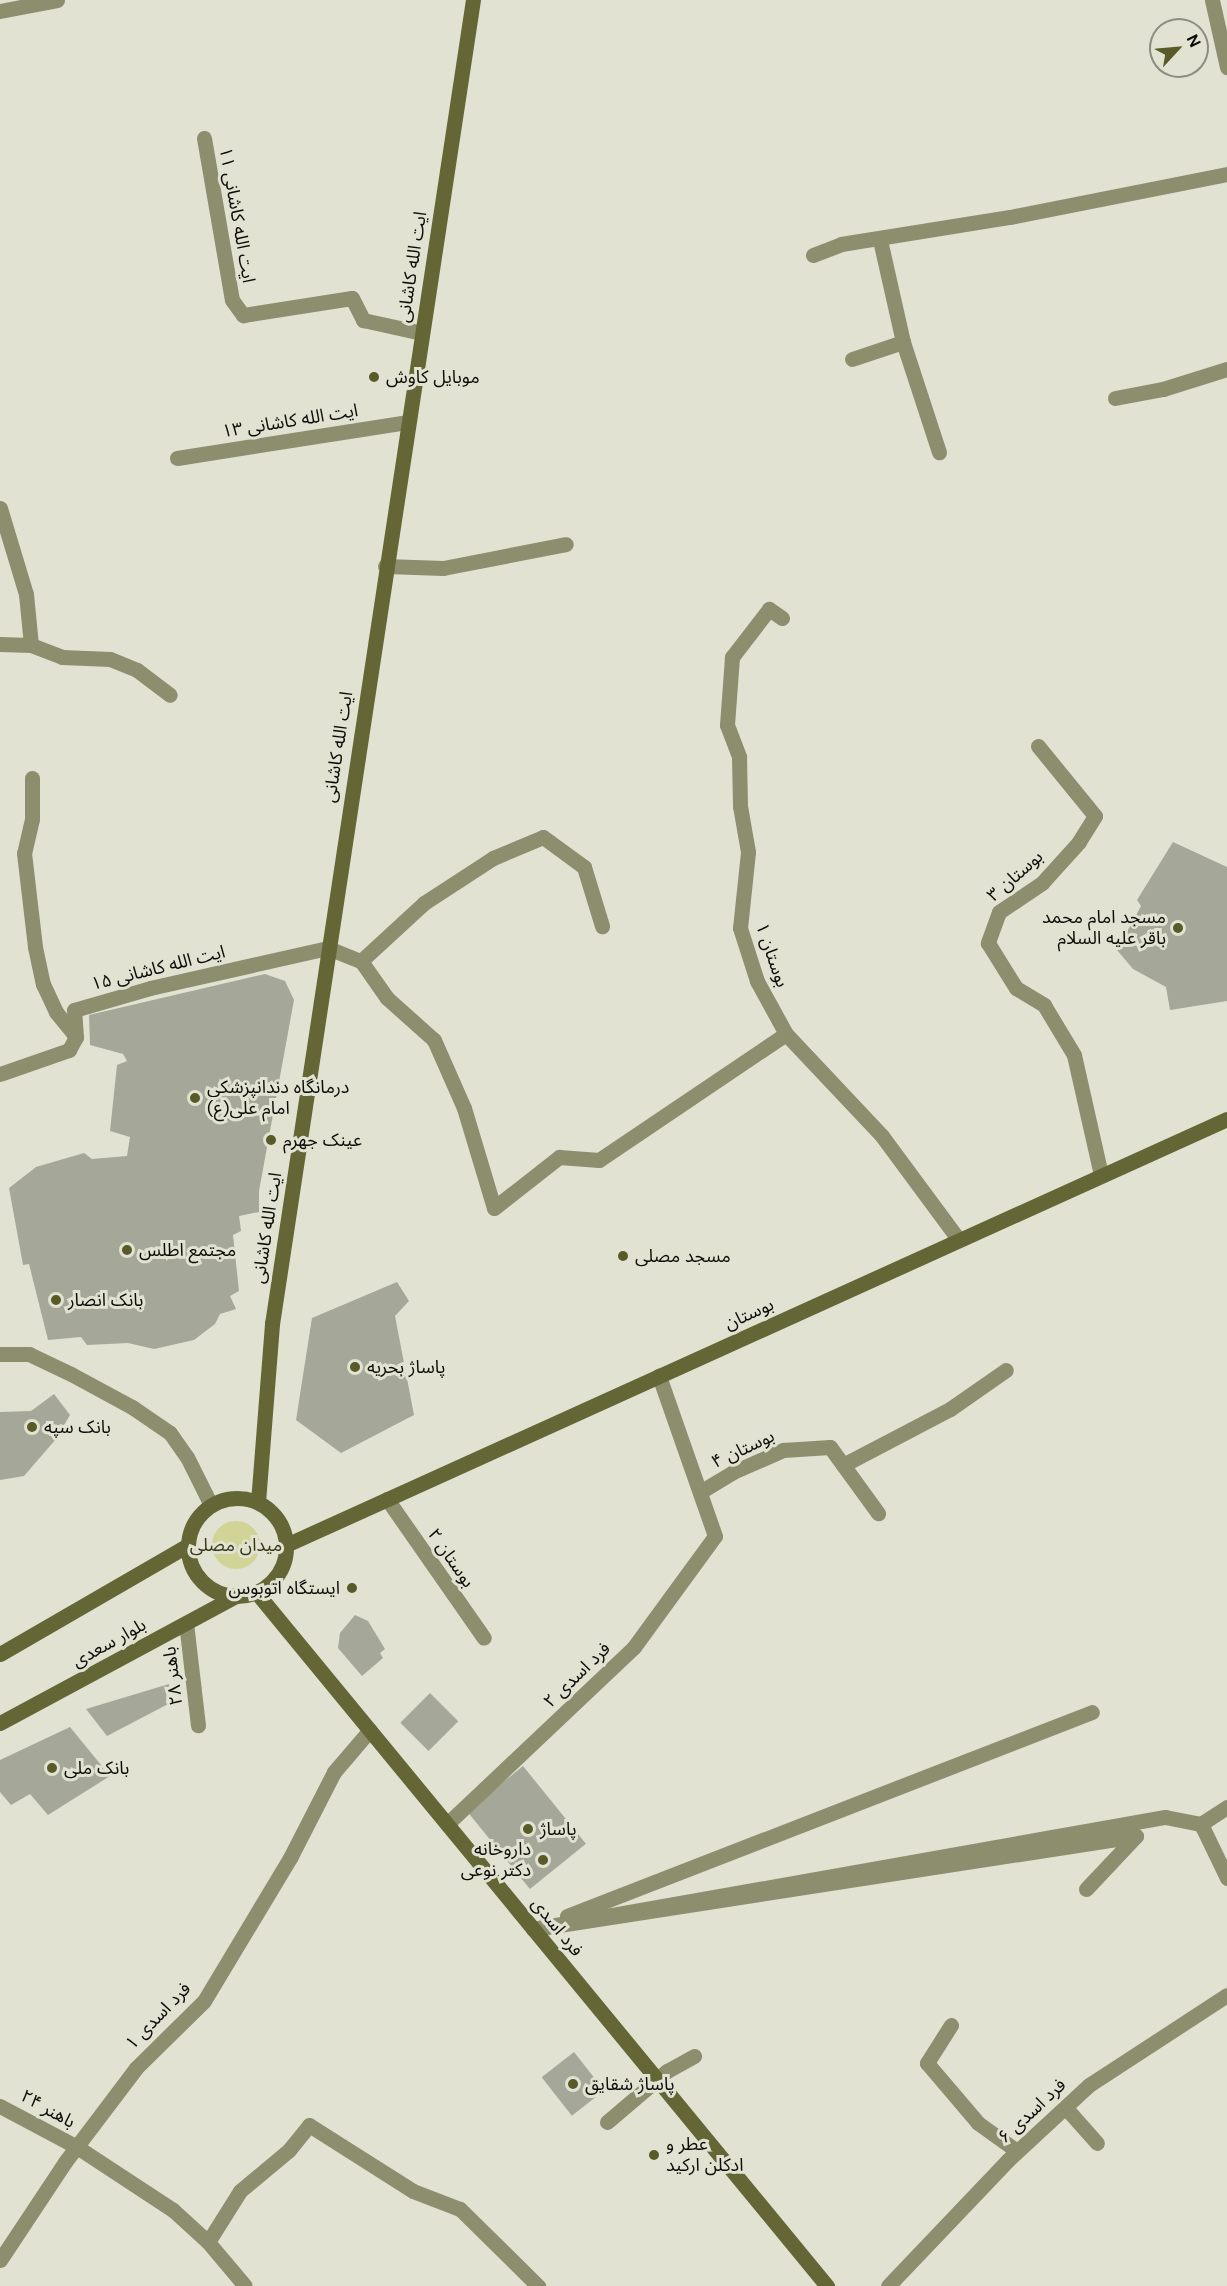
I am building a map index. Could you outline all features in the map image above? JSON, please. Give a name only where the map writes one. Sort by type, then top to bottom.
[{"type":"main road","name":"ایت الله کاشانی","points":[[258,1502],[272,1324],[473,0]]},
{"type":"main road","name":"بوستان","points":[[286,1545],[1227,1119]]},
{"type":"main road","points":[[226,1498],[258,1502],[281,1524],[286,1545],[279,1573],[256,1592],[236,1596],[207,1586],[196,1574],[188,1545],[195,1522],[211,1505],[226,1498]]},
{"type":"main road","points":[[0,1654],[188,1545]]},
{"type":"main road","name":"فرد اسدی","points":[[256,1592],[827,2286]]},
{"type":"main road","name":"بلوار سعدی","points":[[0,1723],[236,1596]]},
{"type":"street","points":[[0,10],[32,2],[57,0]]},
{"type":"street","points":[[1212,0],[1227,67]]},
{"type":"street","name":"ایت الله کاشانی ۱۱","points":[[204,138],[232,300],[243,315],[352,298],[363,320],[422,333]]},
{"type":"street","points":[[813,255],[841,244],[880,240],[1095,197],[1186,184],[1227,174]]},
{"type":"street","points":[[880,240],[903,342],[939,452]]},
{"type":"street","points":[[852,359],[903,342]]},
{"type":"street","points":[[1115,399],[1163,389],[1227,369]]},
{"type":"street","name":"ایت الله کاشانی ۱۳","points":[[177,458],[408,422]]},
{"type":"street","points":[[0,508],[26,594],[31,645]]},
{"type":"street","points":[[386,566],[444,568],[566,544]]},
{"type":"street","name":"بوستان ۱","points":[[782,618],[769,609],[732,657],[727,725],[739,757],[740,806],[748,852],[740,928],[757,981],[786,1034],[882,1136],[959,1240]]},
{"type":"street","points":[[0,644],[31,645],[62,657],[110,659],[137,670],[170,695]]},
{"type":"street","name":"بوستان ۳","points":[[1038,746],[1095,816],[1079,842],[1042,883],[999,912],[988,943],[1016,988],[1044,1005],[1074,1055],[1101,1175]]},
{"type":"street","points":[[0,1074],[69,1050],[76,1037],[56,1012],[43,984],[35,947],[24,853],[32,819],[32,778]]},
{"type":"street","points":[[361,961],[424,903],[493,858],[543,837],[584,867],[602,926]]},
{"type":"street","points":[[328,948],[361,961],[387,998],[434,1040],[464,1108],[494,1208],[560,1157],[599,1160],[786,1034]]},
{"type":"street","name":"ایت الله کاشانی ۱۵","points":[[76,1037],[74,1010],[150,988],[328,948]]},
{"type":"street","points":[[0,1354],[29,1354],[132,1407],[170,1433],[211,1505]]},
{"type":"street","points":[[843,1465],[950,1409],[1006,1370]]},
{"type":"street","name":"بوستان ۴","points":[[659,1376],[715,1536]]},
{"type":"street","name":"بوستان ۴","points":[[700,1492],[733,1472],[783,1450],[830,1447],[879,1513]]},
{"type":"street","name":"بوستان ۲","points":[[387,1499],[484,1638]]},
{"type":"street","name":"فرد اسدی ۲","points":[[447,1824],[634,1647],[715,1536]]},
{"type":"street","name":"باهنر ۲۸","points":[[186,1623],[198,1725]]},
{"type":"street","points":[[533,1929],[1092,1712]]},
{"type":"street","name":"فرد اسدی ۱","points":[[0,2260],[77,2147],[136,2068],[204,2001],[290,1858],[334,1772],[370,1730]]},
{"type":"street","points":[[533,1929],[1165,1817],[1201,1824],[1227,1807]]},
{"type":"street","points":[[1201,1824],[1227,1878]]},
{"type":"street","points":[[533,1929],[1136,1836],[1086,1889]]},
{"type":"street","name":"فرد اسدی ۶","points":[[888,2286],[1017,2151],[1089,2085],[1227,1995]]},
{"type":"street","points":[[951,2025],[927,2063],[978,2123],[1017,2151]]},
{"type":"street","points":[[607,2122],[657,2080],[694,2056]]},
{"type":"street","name":"باهنر ۲۴","points":[[0,2106],[77,2147],[173,2210],[208,2242],[245,2286]]},
{"type":"street","points":[[1065,2108],[1097,2143]]},
{"type":"street","points":[[208,2242],[240,2191],[290,2150],[309,2125],[413,2191],[460,2209],[538,2286]]},
{"type":"green space","name":"میدان مصلی","points":[[236,1521],[253,1528],[260,1545],[253,1562],[236,1569],[219,1562],[212,1545],[219,1528]]},
{"type":"building","name":"مسجد امام محمد باقر علیه السلام","points":[[1173,842],[1227,867],[1227,1001],[1170,1010],[1166,987],[1133,969],[1117,950],[1141,906],[1137,900]]},
{"type":"building","points":[[265,974],[285,981],[294,1000],[259,1191],[259,1212],[239,1216],[241,1231],[233,1235],[239,1291],[230,1296],[236,1309],[220,1314],[215,1324],[194,1340],[154,1349],[128,1343],[87,1345],[81,1337],[48,1340],[29,1264],[23,1265],[9,1188],[36,1167],[84,1153],[92,1159],[127,1156],[130,1137],[110,1131],[117,1065],[127,1061],[123,1054],[90,1045],[89,1015]]},
{"type":"building","name":"پاساژ بحریه","points":[[397,1282],[409,1301],[395,1316],[414,1415],[341,1453],[296,1420],[312,1318]]},
{"type":"building","name":"بانک سپه","points":[[54,1394],[70,1415],[56,1439],[24,1476],[0,1480],[0,1412],[31,1411]]},
{"type":"building","points":[[355,1615],[368,1621],[385,1649],[380,1653],[383,1658],[362,1676],[338,1648],[340,1633]]},
{"type":"building","points":[[169,1684],[172,1702],[107,1736],[86,1709]]},
{"type":"building","points":[[430,1693],[458,1721],[429,1751],[400,1723]]},
{"type":"building","name":"بانک ملی","points":[[70,1727],[110,1776],[48,1815],[30,1794],[11,1805],[0,1792],[0,1760]]},
{"type":"building","name":"پاساژ","points":[[523,1766],[586,1844],[530,1889],[467,1811]]},
{"type":"building","name":"پاساژ شقایق","points":[[574,2052],[604,2091],[572,2116],[542,2077]]},
{"type":"place","name":"موبایل کاوش","points":[[374,377]]},
{"type":"place","name":"مسجد امام محمد باقر علیه السلام","points":[[1178,928]]},
{"type":"place","name":"درمانگاه دندانپزشکی امام علی(ع)","points":[[195,1098]]},
{"type":"place","name":"عینک جهرم","points":[[271,1140]]},
{"type":"place","name":"مجتمع اطلس","points":[[127,1250]]},
{"type":"place","name":"مسجد مصلی","points":[[623,1256]]},
{"type":"place","name":"بانک انصار","points":[[56,1300]]},
{"type":"place","name":"پاساژ بحریه","points":[[355,1367]]},
{"type":"place","name":"بانک سپه","points":[[32,1427]]},
{"type":"place","name":"ایستگاه اتوبوس","points":[[352,1588]]},
{"type":"place","name":"بانک ملی","points":[[52,1768]]},
{"type":"place","name":"پاساژ","points":[[528,1829]]},
{"type":"place","name":"داروخانه دکتر نوعی","points":[[543,1860]]},
{"type":"place","name":"پاساژ شقایق","points":[[573,2084]]},
{"type":"place","name":"عطر و ادکلن ارکید","points":[[654,2155]]}]
